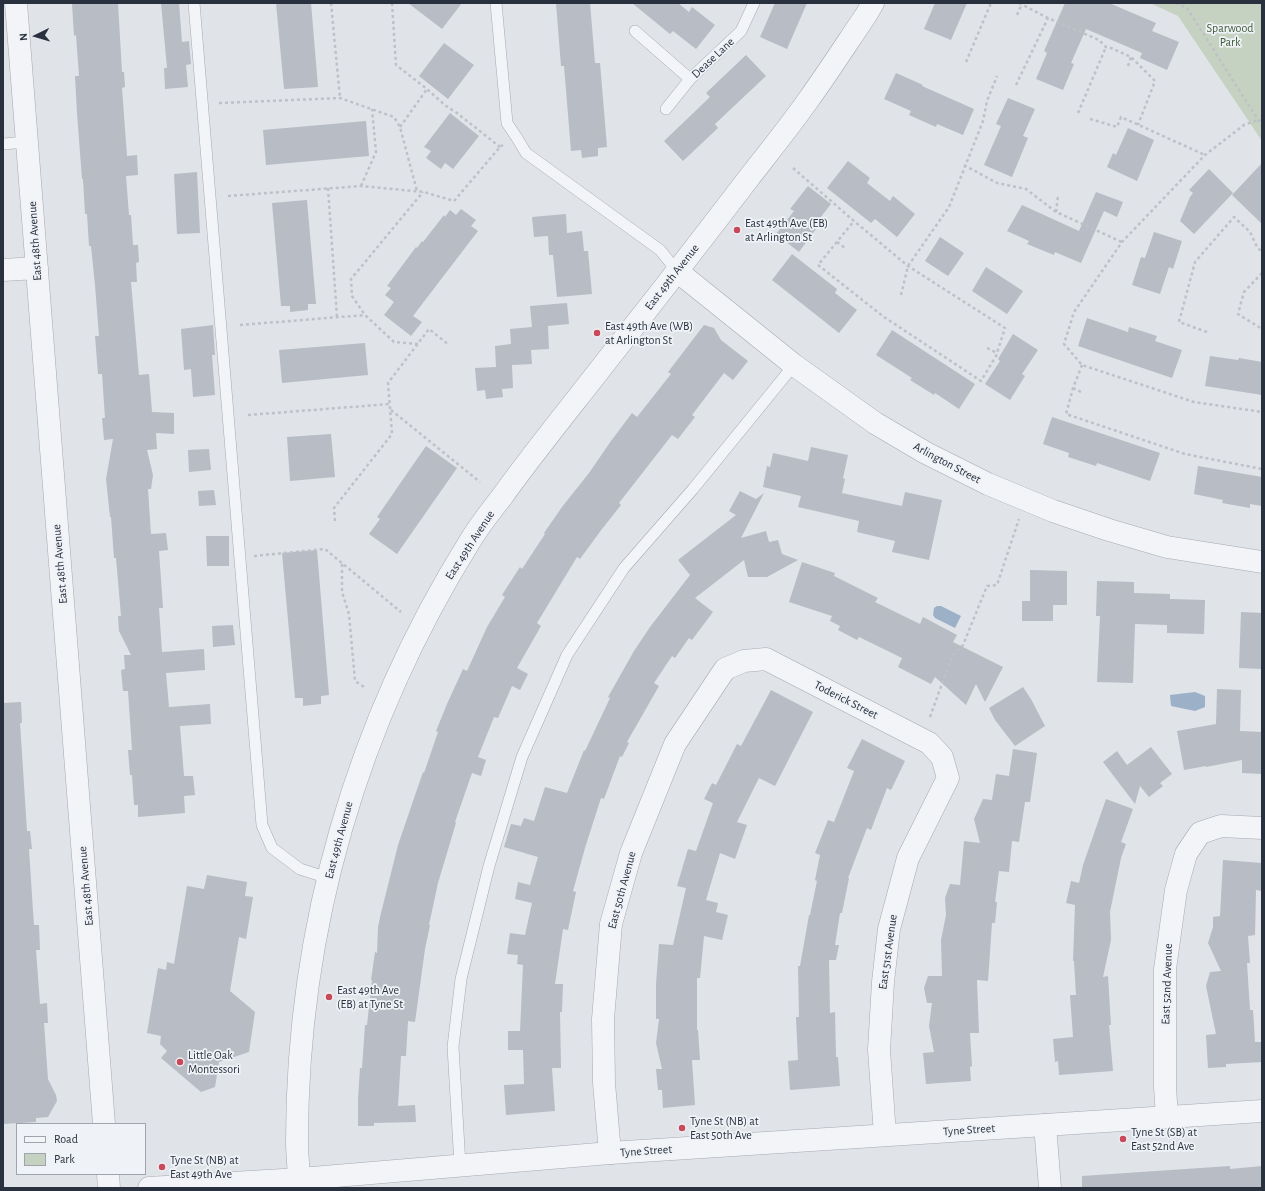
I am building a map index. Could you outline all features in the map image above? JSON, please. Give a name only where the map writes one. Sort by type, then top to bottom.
[{"type":"street","name":"East 49th Avenue","points":[[300,1183],[297,1143],[300,1063],[309,974],[319,916],[349,800],[381,712],[400,668],[439,593],[471,539],[517,475],[808,101],[873,3]]},
{"type":"street","name":"East 48th Avenue","points":[[12,6],[27,142],[104,1123]]},
{"type":"street","points":[[3,270],[37,268]]},
{"type":"street","name":"Arlington Street","points":[[677,271],[794,365],[875,422],[926,453],[988,484],[1038,505],[1109,530],[1167,547],[1262,562]]},
{"type":"street","name":"Toderick Street","points":[[744,661],[766,659],[929,743],[942,757]]},
{"type":"street","name":"East 50th Avenue","points":[[610,1153],[604,1083],[603,1019],[611,924],[631,853],[675,744],[725,669],[744,661]]},
{"type":"street","name":"East 51st Avenue","points":[[885,1135],[879,1050],[883,982],[889,929],[908,858],[948,778],[942,757]]},
{"type":"street","name":"East 52nd Avenue","points":[[1167,1117],[1165,1083],[1165,969],[1176,890],[1186,854],[1200,833],[1221,826],[1262,828]]},
{"type":"street","name":"Tyne Street","points":[[149,1188],[300,1183],[460,1165],[610,1153],[1262,1111]]},
{"type":"street","points":[[1045,1125],[1050,1188]]},
{"type":"street","points":[[108,1175],[109,1188]]},
{"type":"lane","points":[[194,3],[262,825],[272,848],[300,870],[328,878]]},
{"type":"lane","points":[[496,3],[506,123],[526,153],[660,250],[677,271]]},
{"type":"lane","name":"Dease Lane","points":[[666,108],[690,79],[741,31],[754,3]]},
{"type":"lane","points":[[635,31],[690,79]]},
{"type":"lane","points":[[3,144],[27,142]]},
{"type":"lane","points":[[460,1165],[453,1047],[461,979],[490,866],[522,757],[567,655],[624,568],[693,489],[794,365]]},
{"type":"path","points":[[332,3],[340,98]]},
{"type":"path","points":[[392,3],[396,65],[446,106],[500,147]]},
{"type":"path","points":[[966,62],[991,3]]},
{"type":"path","points":[[1176,3],[1187,8]]},
{"type":"path","points":[[1185,3],[1262,126]]},
{"type":"path","points":[[1017,15],[1021,4],[1048,18],[1099,40],[1106,47],[1131,57],[1155,81],[1138,125]]},
{"type":"path","points":[[1016,85],[1048,18]]},
{"type":"path","points":[[1078,113],[1106,47]]},
{"type":"path","points":[[1128,66],[1131,57]]},
{"type":"path","points":[[901,295],[908,266],[948,207],[982,121],[987,102],[997,76]]},
{"type":"path","points":[[400,127],[427,90]]},
{"type":"path","points":[[219,103],[340,98],[394,117],[400,127],[417,191]]},
{"type":"path","points":[[360,186],[376,152],[372,109]]},
{"type":"path","points":[[1090,119],[1117,127],[1121,117],[1205,155]]},
{"type":"path","points":[[1262,121],[1258,120],[1244,125],[1205,155],[1122,242],[1074,312],[1064,344],[1082,365],[1194,402],[1262,412]]},
{"type":"path","points":[[228,196],[360,186],[424,192],[454,201],[500,147],[517,138]]},
{"type":"path","points":[[964,165],[997,183],[1026,189],[1056,212],[1122,242]]},
{"type":"path","points":[[793,168],[854,222],[908,266],[1004,328],[997,353],[981,381],[884,317],[818,265],[854,222]]},
{"type":"path","points":[[328,188],[337,317]]},
{"type":"path","points":[[418,344],[394,342],[365,315],[352,296],[351,279],[424,192]]},
{"type":"path","points":[[1056,212],[1058,196]]},
{"type":"path","points":[[1207,332],[1179,322],[1195,262],[1234,217],[1250,232],[1257,246],[1262,252]]},
{"type":"path","points":[[737,230],[741,233]]},
{"type":"path","points":[[837,242],[845,248]]},
{"type":"path","points":[[1262,273],[1244,292],[1238,314],[1262,329]]},
{"type":"path","points":[[240,325],[365,315]]},
{"type":"path","points":[[335,521],[334,508],[392,434],[388,383],[429,329],[449,346]]},
{"type":"path","points":[[987,348],[997,353]]},
{"type":"path","points":[[1082,365],[1073,388],[1066,414],[1185,454],[1262,469]]},
{"type":"path","points":[[1073,388],[1081,392]]},
{"type":"path","points":[[248,415],[390,404]]},
{"type":"path","points":[[390,409],[480,482]]},
{"type":"path","points":[[930,717],[952,656],[962,645],[987,586],[997,584],[1019,518]]},
{"type":"path","points":[[239,557],[325,549],[401,612]]},
{"type":"path","points":[[342,564],[342,592],[349,614],[355,681],[364,687]]},
{"type":"green space","name":"Sparwood Park","points":[[1150,3],[1262,3],[1262,141],[1178,16]]},
{"type":"water","points":[[941,606],[961,616],[955,628],[935,618],[933,615],[934,608]]},
{"type":"water","points":[[1195,692],[1205,696],[1205,707],[1195,711],[1171,706],[1170,695]]},
{"type":"building","points":[[118,3],[122,72],[124,72],[125,87],[122,88],[127,156],[137,155],[138,175],[126,176],[133,245],[138,245],[139,262],[136,263],[137,282],[131,282],[139,375],[149,374],[152,412],[174,413],[174,434],[156,433],[157,449],[147,450],[153,475],[151,489],[148,489],[151,534],[166,533],[168,550],[159,551],[163,608],[159,608],[162,652],[204,649],[205,670],[166,673],[169,707],[210,704],[211,724],[180,726],[184,776],[193,776],[195,795],[184,796],[185,813],[138,817],[138,805],[134,805],[132,775],[130,775],[128,750],[132,750],[128,691],[123,691],[121,670],[125,669],[124,655],[131,655],[119,631],[118,616],[121,616],[116,558],[114,558],[106,479],[113,439],[104,440],[102,418],[105,418],[102,374],[98,374],[95,336],[99,336],[95,285],[91,246],[89,246],[87,214],[85,214],[77,113],[75,76],[79,76],[72,4]]},
{"type":"building","points":[[161,3],[179,3],[182,42],[189,41],[191,64],[186,65],[188,87],[165,89],[164,68],[167,68]]},
{"type":"building","points":[[276,3],[311,3],[318,87],[284,89]]},
{"type":"building","points":[[408,3],[462,3],[442,29]]},
{"type":"building","points":[[556,3],[590,3],[595,63],[600,63],[607,147],[598,148],[598,156],[582,158],[581,150],[571,151],[564,66],[561,66]]},
{"type":"building","points":[[632,3],[678,3],[689,12],[692,7],[715,25],[696,49],[673,31],[670,34]]},
{"type":"building","points":[[775,3],[807,3],[787,49],[760,37]]},
{"type":"building","points":[[935,3],[967,3],[951,40],[924,29]]},
{"type":"building","points":[[1065,3],[1109,3],[1156,23],[1152,31],[1179,42],[1167,70],[1140,58],[1142,53],[1086,29],[1071,63],[1074,64],[1063,90],[1036,79],[1047,53],[1044,51]]},
{"type":"building","points":[[444,43],[474,65],[448,99],[419,76]]},
{"type":"building","points":[[746,55],[766,76],[715,124],[718,128],[683,161],[664,141],[710,97],[706,93]]},
{"type":"building","points":[[896,73],[974,109],[963,135],[937,124],[936,127],[909,115],[911,111],[884,99]]},
{"type":"building","points":[[1008,98],[1035,109],[1023,136],[1028,138],[1012,177],[984,165],[1001,126],[996,124]]},
{"type":"building","points":[[450,113],[479,136],[453,169],[445,163],[441,169],[426,158],[431,151],[424,147]]},
{"type":"building","points":[[366,121],[369,156],[266,165],[263,130]]},
{"type":"building","points":[[1128,128],[1154,140],[1137,181],[1107,167],[1113,153],[1116,155]]},
{"type":"building","points":[[848,161],[870,178],[867,183],[890,201],[893,196],[915,214],[897,237],[875,219],[871,223],[827,188]]},
{"type":"building","points":[[1262,163],[1262,224],[1232,195]]},
{"type":"building","points":[[1209,169],[1233,193],[1194,234],[1180,221],[1193,193],[1189,190]]},
{"type":"building","points":[[197,172],[200,233],[177,234],[174,174]]},
{"type":"building","points":[[808,186],[831,204],[813,227],[816,229],[799,252],[776,234],[794,211],[790,209]]},
{"type":"building","points":[[1096,192],[1123,202],[1117,217],[1104,211],[1081,263],[1055,252],[1054,255],[1027,244],[1029,241],[1007,231],[1022,205],[1079,231]]},
{"type":"building","points":[[307,200],[316,304],[308,304],[308,310],[290,312],[290,306],[281,306],[272,203]]},
{"type":"building","points":[[461,209],[476,220],[471,226],[478,231],[413,316],[422,322],[411,336],[384,315],[394,302],[385,295],[391,288],[387,286],[416,247],[417,248],[422,241],[423,242],[444,215],[445,217],[450,210],[456,215]]},
{"type":"building","points":[[566,214],[567,233],[582,231],[584,251],[588,251],[592,294],[557,297],[553,255],[549,255],[548,236],[534,237],[532,217]]},
{"type":"building","points":[[1154,232],[1182,241],[1173,269],[1169,267],[1160,294],[1132,285],[1141,257],[1145,258]]},
{"type":"building","points":[[940,237],[964,253],[948,276],[925,261]]},
{"type":"building","points":[[792,254],[837,289],[835,293],[857,310],[839,333],[772,280]]},
{"type":"building","points":[[986,267],[1023,291],[1007,314],[972,291]]},
{"type":"building","points":[[567,303],[569,324],[548,326],[549,349],[531,350],[532,364],[512,365],[513,388],[502,389],[503,397],[486,399],[485,390],[477,391],[475,368],[496,367],[495,346],[511,344],[510,329],[532,327],[530,306]]},
{"type":"building","points":[[1087,318],[1128,332],[1129,327],[1157,336],[1155,341],[1182,350],[1172,378],[1078,346]]},
{"type":"building","points":[[213,325],[215,355],[212,355],[215,395],[193,397],[191,369],[184,370],[181,329]]},
{"type":"building","points":[[704,325],[714,328],[721,340],[748,361],[733,380],[724,373],[692,415],[695,417],[678,439],[672,435],[619,503],[621,505],[580,559],[577,557],[537,623],[541,626],[517,668],[528,674],[520,690],[512,686],[498,718],[494,717],[478,757],[486,760],[481,776],[472,773],[455,822],[456,823],[438,883],[425,949],[415,1022],[408,1021],[406,1056],[401,1056],[398,1106],[415,1105],[416,1122],[374,1123],[374,1126],[358,1126],[360,1068],[362,1068],[365,1025],[367,1025],[375,952],[377,953],[378,927],[398,845],[438,732],[436,731],[447,704],[463,669],[467,671],[487,627],[505,597],[502,595],[520,567],[522,569],[562,507],[589,473],[632,413],[637,417],[671,374],[668,372]]},
{"type":"building","points":[[892,330],[975,384],[959,409],[935,393],[934,395],[910,380],[912,378],[876,355]]},
{"type":"building","points":[[1013,334],[1038,350],[1022,374],[1025,376],[1010,400],[985,384],[1000,361],[998,359]]},
{"type":"building","points":[[365,343],[368,375],[282,383],[279,350]]},
{"type":"building","points":[[1210,356],[1238,360],[1239,358],[1262,362],[1262,395],[1205,386]]},
{"type":"building","points":[[1052,417],[1160,453],[1150,481],[1097,463],[1096,466],[1068,457],[1069,453],[1043,444]]},
{"type":"building","points":[[331,434],[335,477],[290,481],[287,437]]},
{"type":"building","points":[[426,446],[457,468],[397,554],[369,534],[380,519],[377,517]]},
{"type":"building","points":[[811,447],[848,455],[843,478],[845,479],[842,493],[902,506],[905,492],[942,500],[929,560],[892,552],[895,541],[857,532],[859,521],[798,507],[801,496],[763,487],[767,466],[770,467],[773,453],[808,461]]},
{"type":"building","points":[[209,449],[211,470],[189,472],[188,450]]},
{"type":"building","points":[[1198,466],[1262,477],[1262,506],[1250,504],[1250,508],[1222,503],[1223,500],[1194,494]]},
{"type":"building","points":[[214,490],[216,505],[199,506],[198,491]]},
{"type":"building","points":[[740,491],[756,499],[764,493],[741,538],[766,531],[769,542],[778,540],[782,554],[798,560],[767,577],[748,577],[744,560],[695,598],[713,612],[692,640],[689,638],[675,658],[672,656],[654,683],[659,686],[627,742],[629,743],[622,757],[620,756],[604,799],[601,798],[573,891],[576,892],[568,930],[563,929],[555,984],[563,984],[562,1012],[560,1012],[561,1068],[552,1068],[555,1111],[506,1115],[504,1085],[524,1084],[523,1050],[508,1050],[508,1031],[520,1031],[523,965],[517,964],[518,955],[507,954],[510,933],[525,935],[532,903],[515,899],[518,882],[530,885],[538,857],[504,847],[511,824],[521,826],[524,818],[534,821],[545,787],[567,793],[584,750],[585,751],[610,698],[608,697],[634,651],[650,627],[690,575],[678,560],[736,515],[729,511]]},
{"type":"building","points":[[206,536],[229,536],[229,566],[207,566]]},
{"type":"building","points":[[317,550],[329,695],[321,696],[321,704],[303,706],[303,698],[295,698],[282,553]]},
{"type":"building","points":[[802,562],[835,573],[834,576],[878,598],[875,602],[920,624],[923,617],[957,635],[953,642],[1003,667],[985,702],[976,684],[966,705],[935,677],[931,684],[898,667],[902,658],[859,637],[857,640],[838,630],[840,626],[830,621],[832,616],[789,602]]},
{"type":"building","points":[[1030,570],[1067,571],[1067,605],[1053,605],[1053,621],[1022,621],[1022,601],[1030,601]]},
{"type":"building","points":[[1097,581],[1134,582],[1134,593],[1170,594],[1170,599],[1205,600],[1204,634],[1167,633],[1167,625],[1135,624],[1133,683],[1097,682],[1100,616],[1096,616]]},
{"type":"building","points":[[1241,612],[1262,613],[1262,669],[1239,668]]},
{"type":"building","points":[[233,625],[235,645],[213,647],[212,626]]},
{"type":"building","points":[[1023,687],[1045,726],[1015,746],[995,720],[989,708]]},
{"type":"building","points":[[1217,689],[1241,690],[1240,731],[1262,732],[1262,774],[1242,773],[1242,760],[1184,770],[1177,731],[1216,724]]},
{"type":"building","points":[[771,690],[813,712],[775,786],[759,778],[737,822],[747,825],[735,859],[720,853],[706,900],[718,903],[716,912],[728,915],[722,940],[704,936],[700,978],[697,978],[697,1030],[700,1060],[692,1060],[695,1105],[663,1108],[662,1090],[658,1090],[656,1069],[662,1069],[656,1043],[659,1019],[656,1019],[656,984],[659,944],[673,945],[686,888],[677,886],[688,849],[696,851],[713,803],[704,799],[712,783],[716,785],[737,744],[741,746]]},
{"type":"building","points":[[21,702],[22,723],[20,723],[27,831],[30,831],[32,849],[29,849],[34,925],[39,925],[40,950],[36,950],[40,1004],[47,1003],[48,1023],[44,1023],[48,1079],[56,1095],[57,1101],[48,1117],[36,1118],[36,1122],[3,1124],[3,703]]},
{"type":"building","points":[[862,739],[905,761],[891,790],[887,788],[871,830],[867,828],[848,878],[835,945],[839,945],[836,960],[829,960],[830,1013],[835,1012],[836,1057],[838,1057],[840,1086],[790,1090],[788,1061],[798,1060],[796,1017],[799,1017],[798,966],[800,966],[817,881],[815,880],[820,855],[815,853],[828,820],[834,822],[854,771],[847,768]]},
{"type":"building","points":[[1151,747],[1172,774],[1160,783],[1163,786],[1149,797],[1140,786],[1135,804],[1103,762],[1117,751],[1127,765]]},
{"type":"building","points":[[1013,749],[1037,753],[1030,802],[1025,802],[1019,842],[1012,841],[1009,872],[999,871],[995,902],[997,902],[995,923],[992,923],[988,981],[977,980],[979,1033],[970,1033],[972,1066],[970,1067],[971,1081],[926,1084],[923,1053],[934,1052],[929,1026],[932,1003],[927,1003],[924,988],[928,976],[942,976],[941,940],[946,915],[945,898],[950,884],[960,885],[964,841],[980,843],[974,819],[983,799],[992,800],[996,774],[1009,776]]},
{"type":"building","points":[[1106,799],[1133,809],[1121,842],[1126,844],[1121,858],[1110,912],[1111,940],[1103,977],[1108,976],[1111,1025],[1109,1025],[1113,1071],[1059,1075],[1058,1061],[1055,1062],[1053,1039],[1073,1037],[1070,995],[1076,995],[1073,961],[1075,905],[1066,903],[1071,881],[1079,883],[1083,865]]},
{"type":"building","points":[[1223,860],[1262,863],[1262,891],[1256,890],[1255,935],[1248,936],[1250,963],[1247,963],[1250,1010],[1253,1010],[1255,1042],[1262,1042],[1262,1062],[1226,1064],[1226,1067],[1208,1068],[1206,1035],[1216,1034],[1206,986],[1210,972],[1221,971],[1208,943],[1213,927],[1213,917],[1220,916]]},
{"type":"building","points":[[207,875],[247,882],[245,896],[253,897],[246,939],[239,937],[230,991],[255,1012],[249,1052],[219,1062],[215,1087],[201,1092],[161,1058],[167,1051],[160,1044],[161,1036],[147,1033],[158,968],[166,970],[167,962],[174,964],[187,886],[204,889]]},
{"type":"building","points":[[1230,1166],[1230,1169],[1262,1166],[1262,1188],[1082,1188],[1082,1176]]},
{"type":"place","name":"East 49th Ave (EB) at Arlington St","points":[[737,230]]},
{"type":"place","name":"East 49th Ave (WB) at Arlington St","points":[[597,333]]},
{"type":"place","name":"East 49th Ave (EB) at Tyne St","points":[[329,997]]},
{"type":"place","name":"Little Oak Montessori","points":[[180,1062]]},
{"type":"place","name":"Tyne St (NB) at East 50th Ave","points":[[682,1128]]},
{"type":"place","name":"Tyne St (SB) at East 52nd Ave","points":[[1123,1139]]},
{"type":"place","name":"Tyne St (NB) at East 49th Ave","points":[[162,1167]]}]
